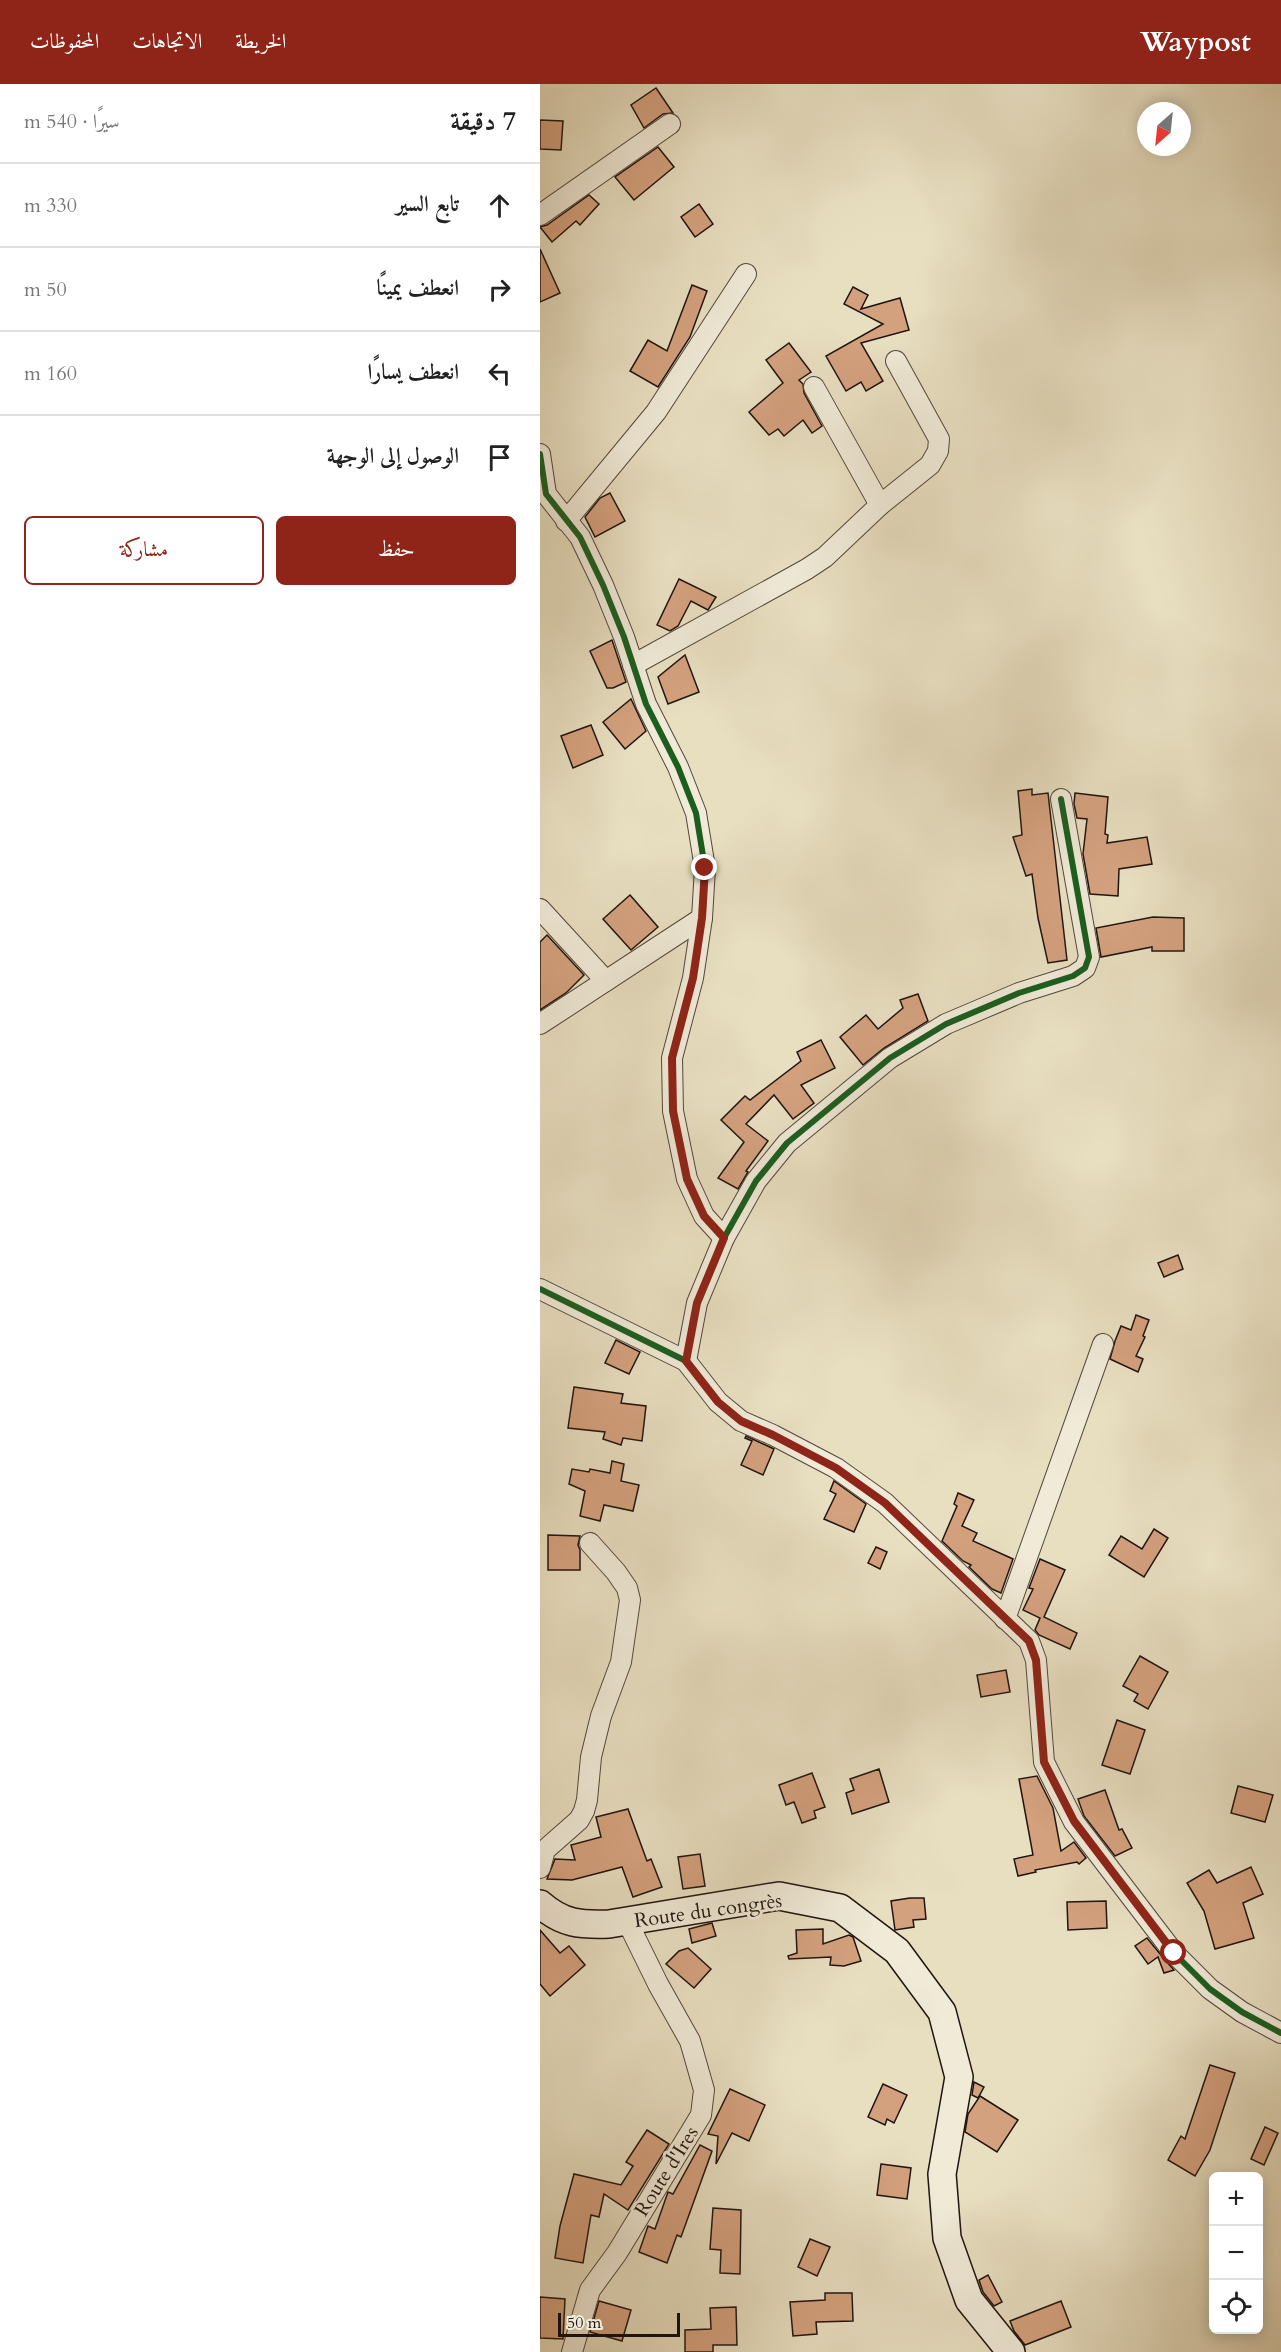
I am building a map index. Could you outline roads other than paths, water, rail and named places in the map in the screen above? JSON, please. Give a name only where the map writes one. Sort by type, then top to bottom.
[{"type":"main road","name":"Route du congrès","points":[[541,1901],[558,1917],[582,1925],[627,1921],[779,1896],[840,1908],[897,1951],[942,2012],[959,2077],[942,2174],[948,2238],[969,2300],[1011,2352]]},
{"type":"street","points":[[540,215],[670,124]]},
{"type":"street","points":[[566,521],[656,412],[747,274]]},
{"type":"street","points":[[633,665],[807,569],[930,465],[938,451],[939,439],[896,360]]},
{"type":"street","points":[[814,387],[880,505]]},
{"type":"street","points":[[540,459],[546,494],[580,537],[603,585],[646,704],[678,767],[696,813],[705,868],[702,918],[693,978],[672,1058],[673,1111],[687,1179],[704,1216],[724,1238]]},
{"type":"street","points":[[686,1361],[697,1303],[724,1238],[756,1180],[787,1143],[890,1058],[946,1024],[1018,993],[1072,976],[1085,968],[1089,957],[1060,799]]},
{"type":"street","points":[[540,909],[606,981]]},
{"type":"street","points":[[540,1024],[702,918]]},
{"type":"street","points":[[540,1289],[686,1361],[718,1402],[741,1421],[836,1468],[885,1503],[1029,1641],[1033,1650],[1044,1762],[1074,1821],[1174,1953],[1210,1989],[1242,2012],[1281,2033]]},
{"type":"street","points":[[1005,1619],[1103,1344]]},
{"type":"street","points":[[540,1868],[545,1850],[579,1820],[584,1811],[591,1757],[601,1716],[621,1662],[630,1600],[627,1588],[590,1543]]},
{"type":"street","name":"Route d'Ires","points":[[572,2352],[590,2290],[617,2253],[701,2115],[704,2090],[690,2041],[658,1984],[627,1921]]}]
